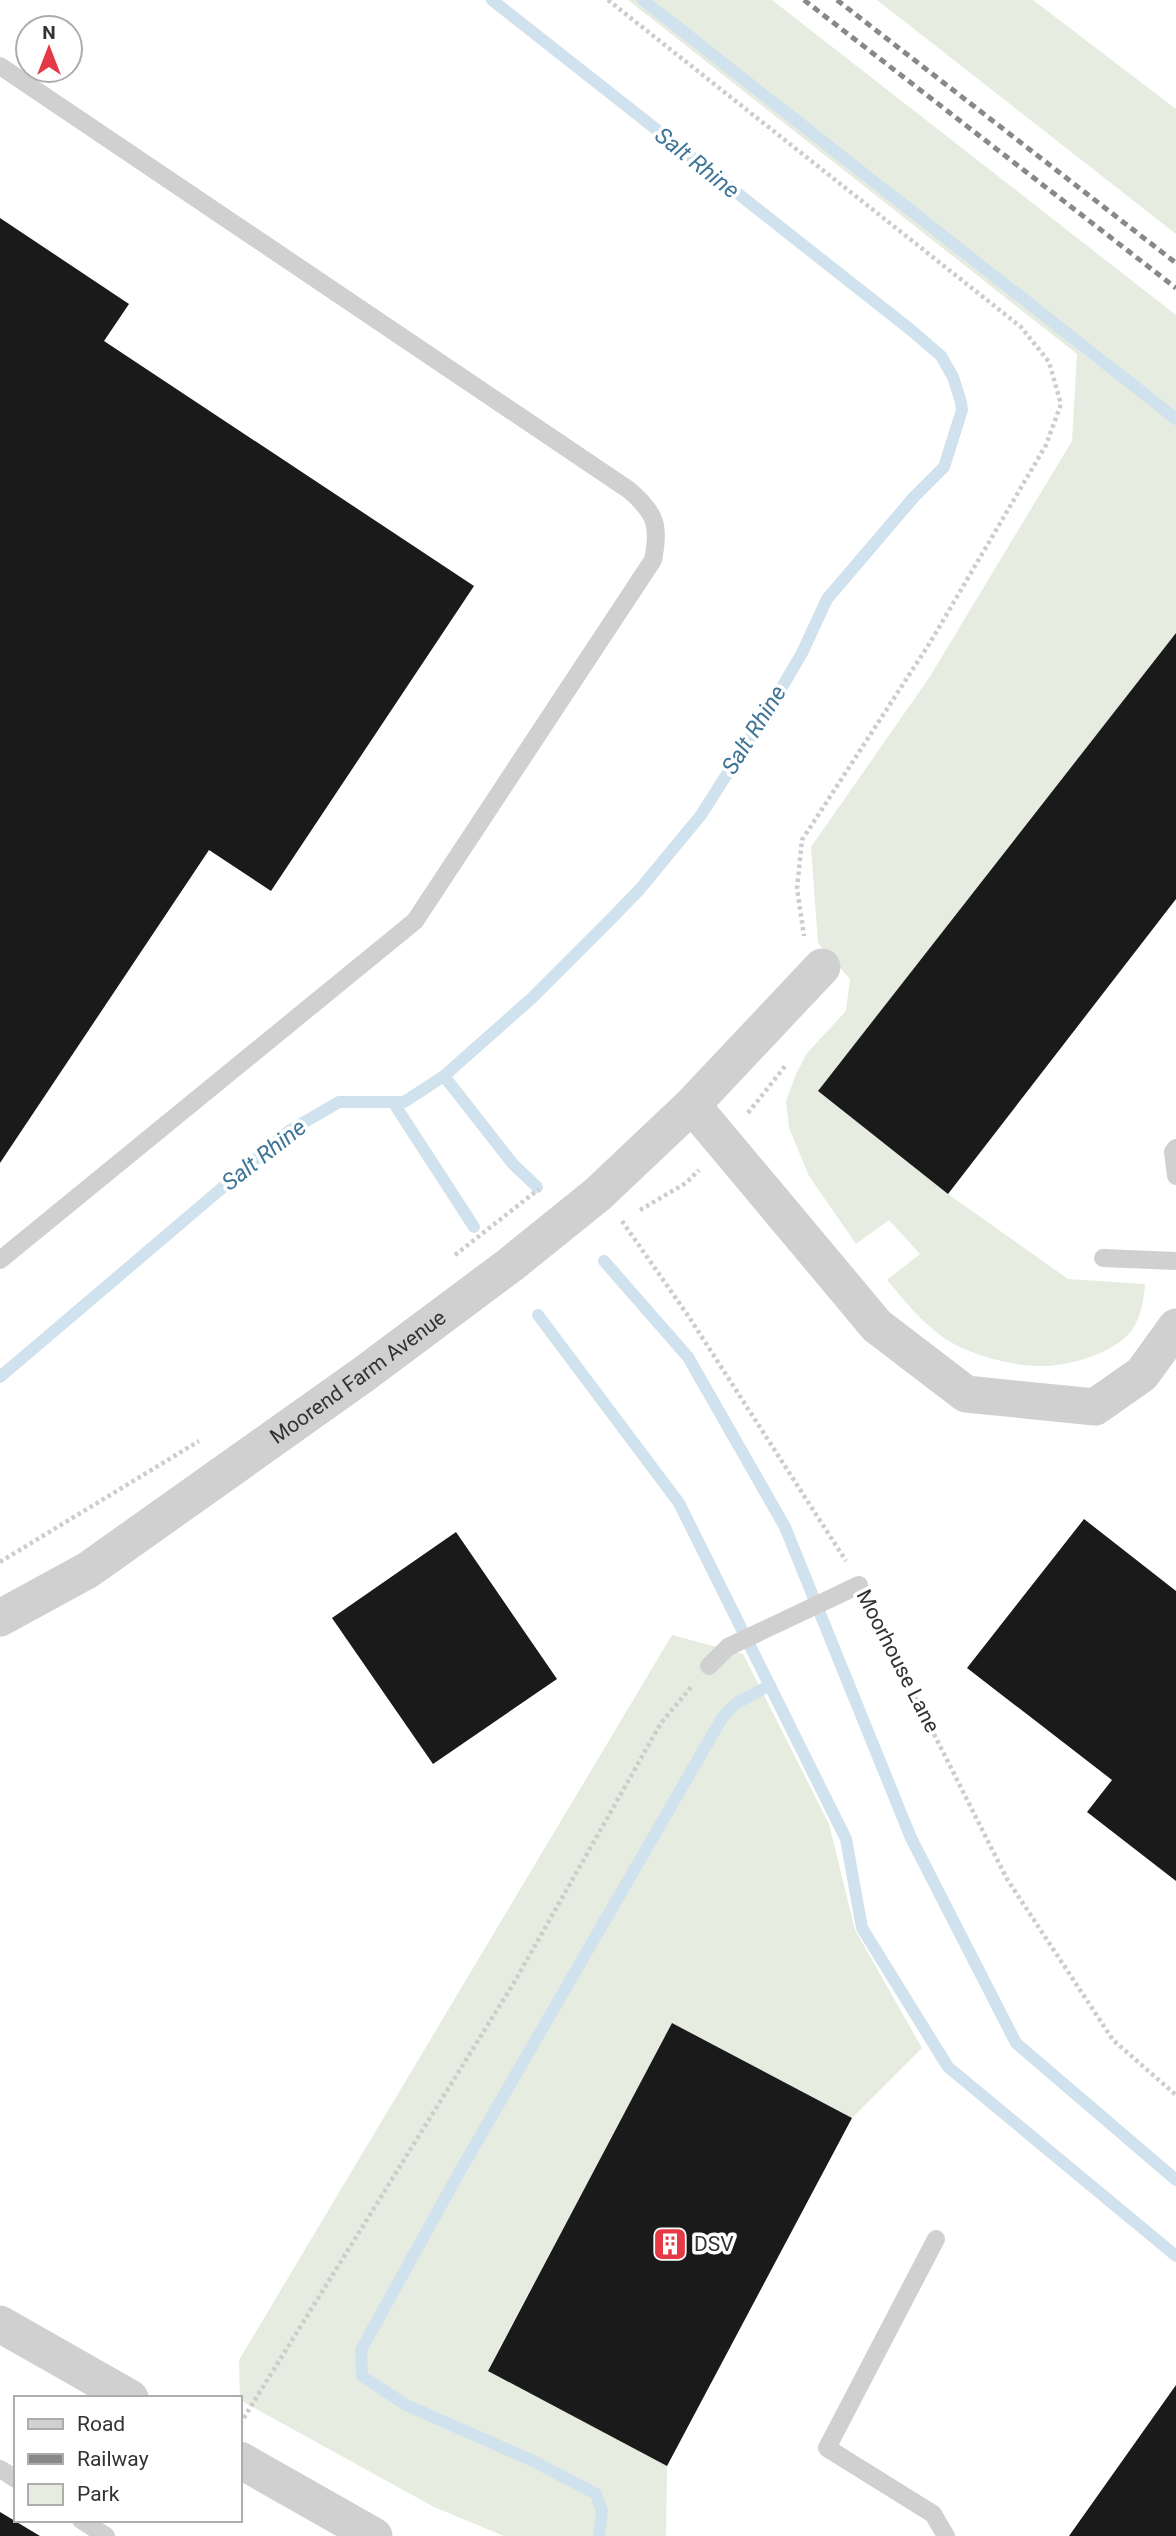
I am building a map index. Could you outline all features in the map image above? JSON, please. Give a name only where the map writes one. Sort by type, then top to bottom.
[{"type":"street","name":"Moorend Farm Avenue","points":[[0,1618],[88,1570],[374,1366],[510,1265],[609,1207],[692,1105],[822,967]]},
{"type":"street","points":[[692,1105],[877,1326],[965,1394],[1095,1407],[1142,1374],[1171,1343]]},
{"type":"street","points":[[0,2324],[126,2396]]},
{"type":"street","points":[[242,2461],[374,2536]]},
{"type":"lane","points":[[0,66],[629,490],[644,502],[656,519],[657,543],[653,560],[415,921],[0,1260]]},
{"type":"lane","points":[[1176,1148],[1173,1152],[1176,1177]]},
{"type":"lane","points":[[1103,1258],[1176,1261]]},
{"type":"lane","points":[[709,1666],[727,1647],[850,1588]]},
{"type":"lane","points":[[936,2239],[827,2448],[933,2514],[946,2536]]},
{"type":"lane","points":[[84,2522],[106,2536]]},
{"type":"path","points":[[608,0],[1021,327],[1049,362],[1061,404],[1046,444],[932,641],[802,840],[797,888],[802,929],[807,952],[822,967]]},
{"type":"path","points":[[449,1260],[544,1185],[609,1207],[686,1183],[725,1143],[789,1060]]},
{"type":"path","name":"Moorhouse Lane","points":[[609,1207],[689,1317],[840,1550],[850,1588],[921,1704],[1007,1879],[1113,2040],[1176,2095]]},
{"type":"path","points":[[0,1562],[208,1436]]},
{"type":"path","points":[[242,2421],[515,1981],[661,1723],[709,1666]]},
{"type":"green space","points":[[628,0],[772,0],[1176,315],[1176,633],[818,1091],[948,1194],[1068,1279],[1145,1284],[1142,1308],[1132,1330],[1116,1345],[1093,1356],[1057,1365],[1014,1364],[962,1348],[930,1327],[887,1280],[920,1254],[889,1220],[856,1244],[809,1176],[789,1128],[786,1101],[807,1053],[846,1011],[850,979],[818,943],[811,847],[929,678],[1072,441],[1077,354]]},
{"type":"green space","points":[[877,0],[1033,0],[1176,109],[1176,234]]},
{"type":"green space","points":[[672,1635],[743,1654],[829,1824],[855,1930],[922,2048],[852,2118],[672,2023],[488,2370],[667,2466],[666,2536],[504,2536],[434,2507],[242,2401],[239,2360]]},
{"type":"building","points":[[0,218],[129,304],[104,341],[474,586],[271,891],[209,850],[0,1163]]},
{"type":"building","points":[[1176,633],[1176,899],[948,1194],[818,1091]]},
{"type":"building","points":[[1084,1519],[1176,1591],[1176,1881],[1087,1812],[1112,1780],[967,1668]]},
{"type":"building","points":[[456,1532],[557,1679],[433,1764],[332,1618]]},
{"type":"building","name":"DSV","points":[[672,2023],[852,2118],[667,2466],[488,2371]]},
{"type":"building","points":[[1176,2385],[1176,2536],[1069,2536]]},
{"type":"building","points":[[0,2512],[40,2536],[0,2536]]},
{"type":"waterway","name":"Salt Rhine","points":[[0,1377],[289,1131],[339,1102],[404,1102],[444,1076],[532,998],[640,889],[701,815],[802,653],[827,599],[914,497],[944,467],[962,410],[953,377],[941,356],[492,0]]},
{"type":"waterway","points":[[643,0],[1176,419]]},
{"type":"waterway","points":[[444,1076],[513,1164],[537,1187]]},
{"type":"waterway","points":[[393,1102],[474,1227]]},
{"type":"waterway","points":[[604,1261],[688,1357],[785,1527],[911,1838],[1016,2043],[1176,2180]]},
{"type":"waterway","points":[[538,1315],[679,1503],[846,1839],[862,1928],[948,2067],[1176,2256]]},
{"type":"waterway","points":[[599,2536],[602,2511],[596,2494],[531,2460],[406,2405],[362,2376],[361,2350],[460,2171],[722,1718],[735,1704],[770,1685]]},
{"type":"railway","points":[[804,0],[1176,288]]},
{"type":"railway","points":[[837,0],[1176,263]]},
{"type":"place","name":"DSV","points":[[670,2244]]}]
